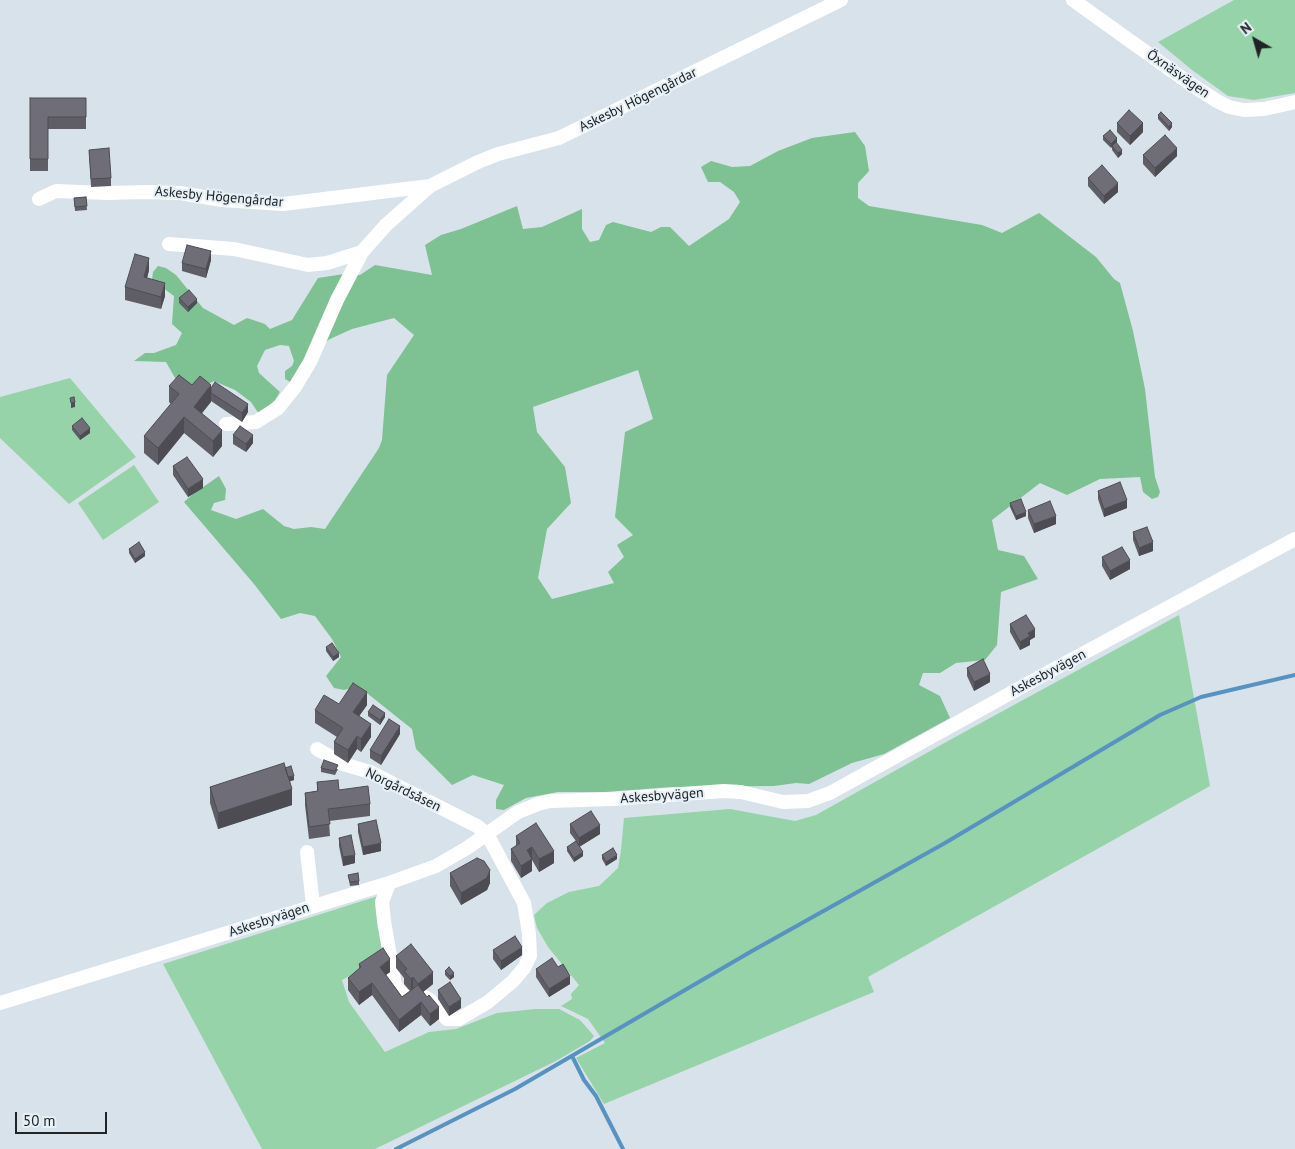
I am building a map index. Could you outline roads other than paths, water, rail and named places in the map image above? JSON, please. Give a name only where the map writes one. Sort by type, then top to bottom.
[{"type":"street","name":"Askesby Högengårdar","points":[[226,424],[256,422],[278,408],[295,387],[310,362],[337,300],[362,252],[386,225],[430,186],[498,154],[566,135],[841,0]]},
{"type":"street","name":"Öxnäsvägen","points":[[1073,0],[1189,82],[1229,107],[1244,110],[1264,109],[1295,102]]},
{"type":"street","name":"Askesby Högengårdar","points":[[39,199],[56,191],[146,192],[180,193],[222,200],[283,204],[430,186]]},
{"type":"street","points":[[169,244],[234,249],[308,264],[327,263],[362,252]]},
{"type":"street","name":"Askesbyvägen","points":[[0,1003],[389,883],[436,866],[452,858],[526,808],[550,801],[612,799],[724,791],[741,792],[783,802],[808,801],[830,793],[1044,674],[1295,539]]},
{"type":"street","name":"Norgårdsåsen","points":[[317,749],[343,764],[370,772],[477,826],[487,834]]},
{"type":"street","points":[[389,883],[382,908],[395,985],[406,998],[425,997],[430,1000],[447,1018],[459,1019],[466,1016],[488,1002],[513,981],[524,968],[530,956],[524,903],[487,834]]},
{"type":"street","points":[[307,852],[313,905]]},
{"type":"waterway","points":[[396,1149],[515,1089],[752,951],[945,843],[1160,715],[1201,697],[1295,675]]},
{"type":"waterway","points":[[572,1056],[584,1080],[596,1096],[623,1149]]}]
